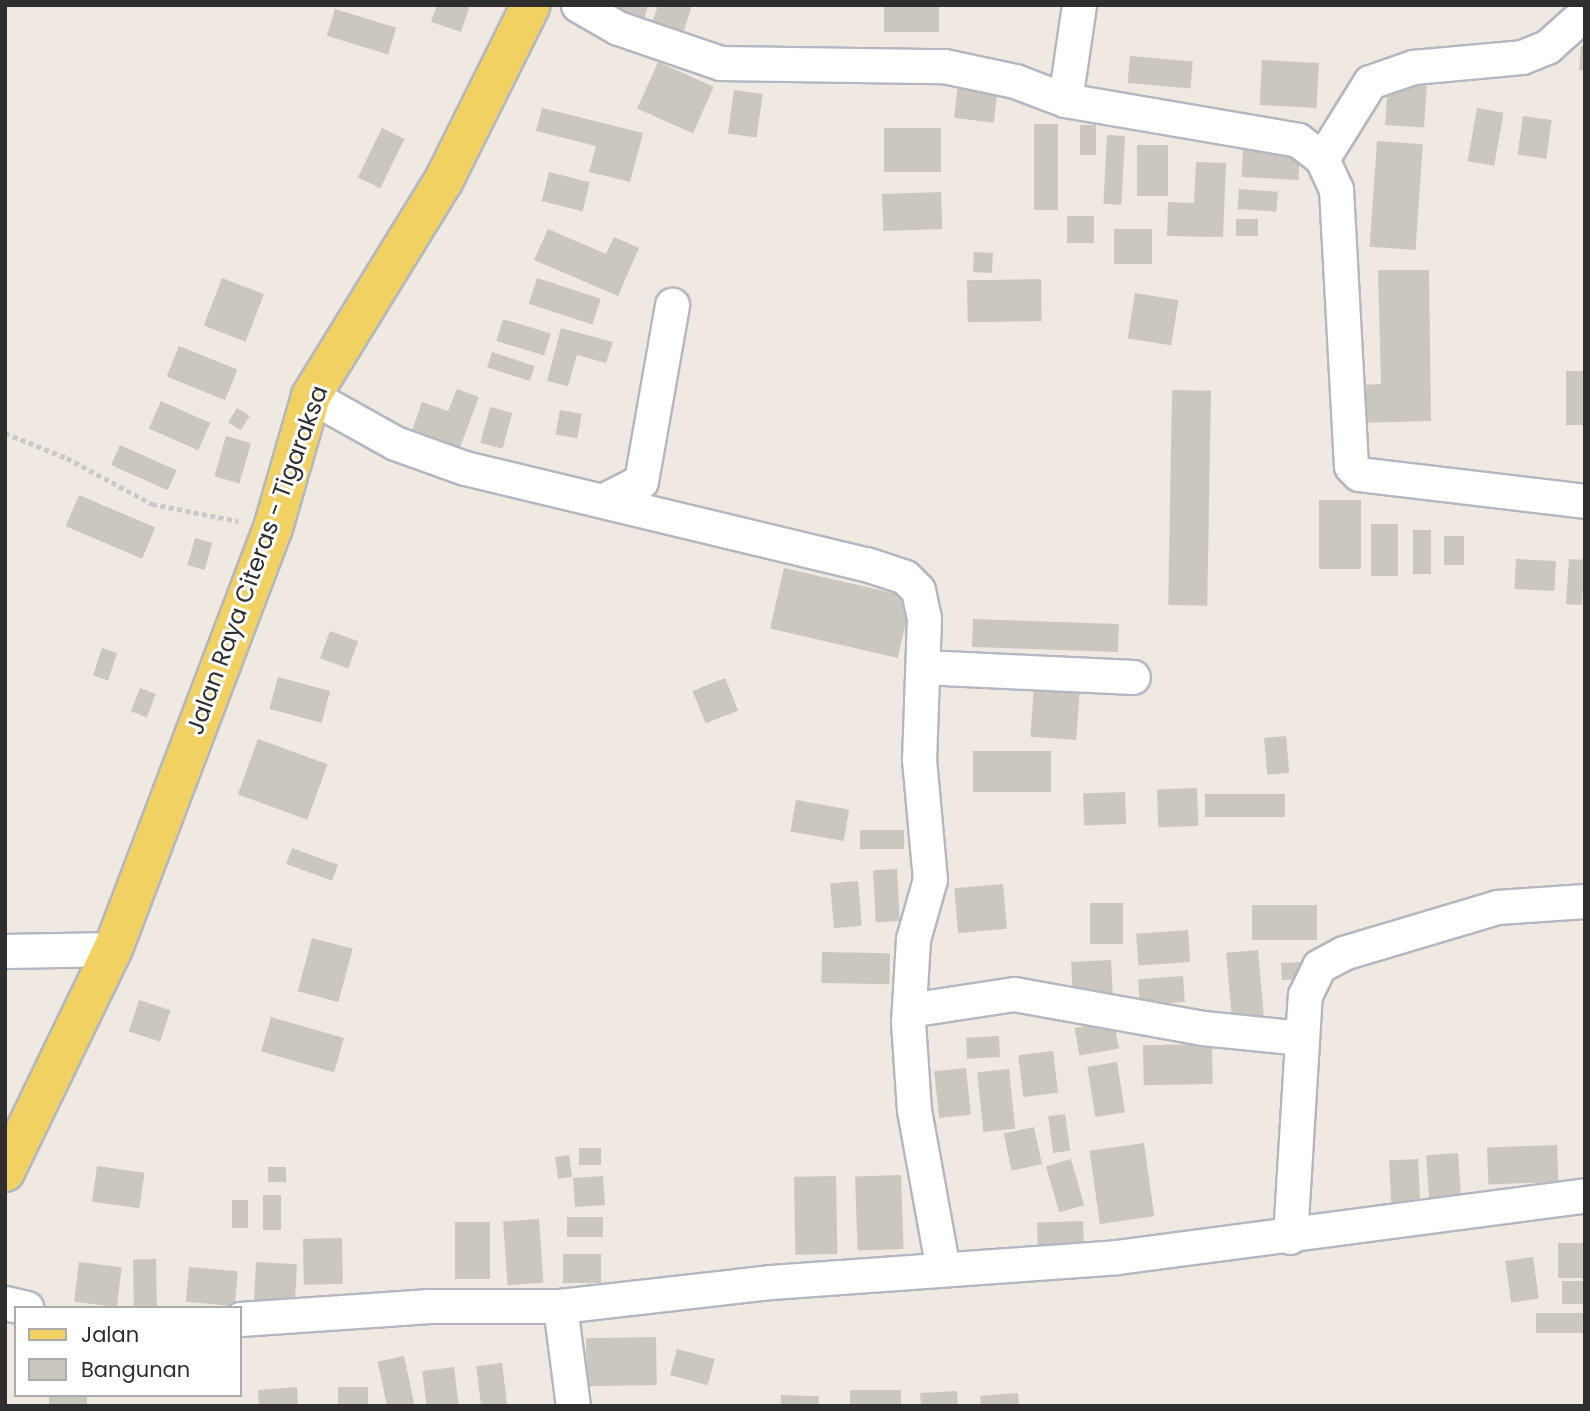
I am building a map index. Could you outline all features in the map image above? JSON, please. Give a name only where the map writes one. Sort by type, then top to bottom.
[{"type":"main road","name":"Jalan Raya Citeras - Tigaraksa","points":[[5,1172],[113,949],[273,528],[311,396],[444,180],[531,5]]},
{"type":"street","points":[[578,5],[618,28],[720,63],[944,66],[1015,81],[1065,100],[1240,126],[1298,140],[1322,159],[1336,189],[1351,466],[1359,474],[1585,501]]},
{"type":"street","points":[[1065,100],[1079,5]]},
{"type":"street","points":[[1322,159],[1370,82],[1413,67],[1522,57],[1548,47],[1585,13]]},
{"type":"street","points":[[606,499],[641,481],[672,305]]},
{"type":"street","points":[[311,396],[395,443],[465,468],[606,499],[905,577],[918,590],[924,618],[919,759],[930,878],[913,939],[909,1010],[914,1110],[943,1269]]},
{"type":"street","points":[[923,667],[1133,677]]},
{"type":"street","points":[[1290,1237],[1301,1038],[1310,977],[1318,966],[1343,953],[1497,907],[1585,901]]},
{"type":"street","points":[[5,951],[113,949]]},
{"type":"street","points":[[909,1010],[1014,993],[1203,1028],[1301,1038]]},
{"type":"street","points":[[242,1320],[430,1306],[560,1306],[1290,1237],[1585,1195]]},
{"type":"street","points":[[560,1306],[573,1406]]},
{"type":"path","points":[[5,433],[67,458],[152,504],[273,528]]},
{"type":"building","points":[[437,5],[470,5],[461,32],[431,22]]},
{"type":"building","points":[[598,5],[648,5],[643,24]]},
{"type":"building","points":[[658,5],[692,5],[683,33],[652,23]]},
{"type":"building","points":[[884,5],[939,5],[939,32],[884,32]]},
{"type":"building","points":[[335,9],[396,28],[388,54],[327,36]]},
{"type":"building","points":[[1581,46],[1585,46],[1585,71],[1579,70]]},
{"type":"building","points":[[1130,56],[1193,61],[1190,88],[1128,83]]},
{"type":"building","points":[[1262,60],[1319,63],[1317,108],[1260,105]]},
{"type":"building","points":[[658,62],[714,87],[693,133],[637,109]]},
{"type":"building","points":[[1388,83],[1427,86],[1424,128],[1385,125]]},
{"type":"building","points":[[958,85],[998,90],[994,123],[954,118]]},
{"type":"building","points":[[734,90],[763,94],[757,138],[728,134]]},
{"type":"building","points":[[542,108],[643,133],[630,182],[589,172],[596,146],[536,131]]},
{"type":"building","points":[[1477,108],[1504,113],[1494,166],[1468,161]]},
{"type":"building","points":[[1523,116],[1552,120],[1546,159],[1518,155]]},
{"type":"building","points":[[1034,124],[1058,124],[1058,210],[1034,210]]},
{"type":"building","points":[[1080,125],[1096,125],[1096,155],[1080,155]]},
{"type":"building","points":[[382,128],[404,139],[380,188],[358,177]]},
{"type":"building","points":[[884,128],[941,128],[941,172],[884,172]]},
{"type":"building","points":[[1107,135],[1125,136],[1121,205],[1103,204]]},
{"type":"building","points":[[1377,141],[1423,144],[1415,250],[1370,247]]},
{"type":"building","points":[[1137,145],[1168,145],[1168,196],[1137,196]]},
{"type":"building","points":[[1243,150],[1300,153],[1299,180],[1242,177]]},
{"type":"building","points":[[1196,162],[1226,163],[1223,237],[1167,236],[1168,202],[1194,203]]},
{"type":"building","points":[[549,172],[590,182],[582,211],[542,201]]},
{"type":"building","points":[[1239,189],[1278,192],[1277,212],[1238,209]]},
{"type":"building","points":[[941,192],[942,229],[883,231],[882,194]]},
{"type":"building","points":[[1067,216],[1094,216],[1094,243],[1067,243]]},
{"type":"building","points":[[1236,219],[1258,219],[1258,236],[1236,236]]},
{"type":"building","points":[[548,229],[606,254],[614,237],[639,248],[618,296],[534,260]]},
{"type":"building","points":[[1114,229],[1152,229],[1152,264],[1114,264]]},
{"type":"building","points":[[974,252],[993,253],[992,273],[973,272]]},
{"type":"building","points":[[1378,270],[1429,270],[1431,421],[1356,423],[1355,385],[1381,384]]},
{"type":"building","points":[[222,278],[264,294],[246,342],[204,326]]},
{"type":"building","points":[[537,278],[601,299],[592,324],[529,304]]},
{"type":"building","points":[[1041,279],[1042,321],[968,322],[967,280]]},
{"type":"building","points":[[1135,293],[1178,300],[1171,345],[1128,338]]},
{"type":"building","points":[[503,319],[551,334],[544,356],[496,341]]},
{"type":"building","points":[[561,328],[613,342],[606,363],[577,355],[568,386],[547,381]]},
{"type":"building","points":[[179,346],[237,370],[225,400],[167,377]]},
{"type":"building","points":[[492,352],[535,366],[530,381],[487,367]]},
{"type":"building","points":[[1566,371],[1585,371],[1585,425],[1566,425]]},
{"type":"building","points":[[457,389],[479,397],[460,447],[412,430],[422,402],[448,411]]},
{"type":"building","points":[[1172,390],[1211,391],[1207,606],[1168,605]]},
{"type":"building","points":[[161,401],[210,423],[198,450],[149,428]]},
{"type":"building","points":[[490,407],[512,413],[503,449],[480,443]]},
{"type":"building","points":[[237,408],[250,416],[241,430],[228,422]]},
{"type":"building","points":[[560,410],[582,414],[577,438],[556,435]]},
{"type":"building","points":[[226,436],[251,443],[239,484],[214,476]]},
{"type":"building","points":[[120,445],[177,470],[168,490],[111,465]]},
{"type":"building","points":[[79,495],[155,527],[142,559],[66,526]]},
{"type":"building","points":[[1319,500],[1361,500],[1361,569],[1319,569]]},
{"type":"building","points":[[1371,524],[1398,524],[1398,576],[1371,576]]},
{"type":"building","points":[[1413,530],[1431,530],[1431,574],[1413,574]]},
{"type":"building","points":[[1444,536],[1464,536],[1464,565],[1444,565]]},
{"type":"building","points":[[195,538],[212,543],[205,570],[187,565]]},
{"type":"building","points":[[1516,559],[1556,561],[1554,591],[1514,589]]},
{"type":"building","points":[[1569,559],[1585,560],[1582,605],[1566,604]]},
{"type":"building","points":[[784,568],[912,597],[898,658],[770,628]]},
{"type":"building","points":[[973,619],[1119,624],[1118,652],[972,647]]},
{"type":"building","points":[[330,631],[358,641],[348,669],[320,658]]},
{"type":"building","points":[[102,648],[117,653],[108,681],[93,676]]},
{"type":"building","points":[[278,677],[330,691],[322,723],[269,709]]},
{"type":"building","points":[[725,678],[738,710],[706,724],[693,691]]},
{"type":"building","points":[[1034,685],[1080,688],[1076,740],[1030,737]]},
{"type":"building","points":[[140,688],[156,694],[147,717],[131,711]]},
{"type":"building","points":[[1286,736],[1289,773],[1267,775],[1264,738]]},
{"type":"building","points":[[258,739],[328,764],[307,820],[238,794]]},
{"type":"building","points":[[973,751],[1051,751],[1051,792],[973,792]]},
{"type":"building","points":[[1197,788],[1198,826],[1158,827],[1157,789]]},
{"type":"building","points":[[1125,792],[1126,824],[1084,825],[1083,793]]},
{"type":"building","points":[[1205,794],[1285,794],[1285,817],[1205,817]]},
{"type":"building","points":[[796,800],[849,809],[844,841],[790,832]]},
{"type":"building","points":[[860,830],[904,830],[904,849],[860,849]]},
{"type":"building","points":[[292,848],[338,865],[332,881],[286,864]]},
{"type":"building","points":[[897,869],[900,921],[876,922],[873,870]]},
{"type":"building","points":[[858,881],[862,926],[834,928],[830,883]]},
{"type":"building","points":[[1003,884],[1007,929],[958,933],[954,888]]},
{"type":"building","points":[[1090,903],[1123,903],[1123,944],[1090,944]]},
{"type":"building","points":[[1252,905],[1317,905],[1317,940],[1252,940]]},
{"type":"building","points":[[1188,930],[1190,962],[1138,966],[1136,934]]},
{"type":"building","points":[[312,938],[353,949],[338,1002],[298,991]]},
{"type":"building","points":[[1258,950],[1265,1025],[1233,1028],[1226,953]]},
{"type":"building","points":[[822,952],[890,953],[889,984],[821,983]]},
{"type":"building","points":[[1111,960],[1113,998],[1073,1000],[1071,962]]},
{"type":"building","points":[[1301,962],[1302,979],[1282,980],[1281,963]]},
{"type":"building","points":[[1183,976],[1185,1002],[1140,1005],[1138,979]]},
{"type":"building","points":[[139,1000],[170,1010],[160,1042],[129,1031]]},
{"type":"building","points":[[271,1017],[344,1038],[334,1073],[261,1052]]},
{"type":"building","points":[[1114,1021],[1119,1049],[1079,1056],[1075,1028]]},
{"type":"building","points":[[999,1036],[1000,1057],[967,1059],[966,1038]]},
{"type":"building","points":[[1212,1044],[1213,1084],[1144,1085],[1143,1045]]},
{"type":"building","points":[[1053,1051],[1058,1093],[1023,1097],[1018,1055]]},
{"type":"building","points":[[1117,1062],[1125,1112],[1095,1117],[1087,1067]]},
{"type":"building","points":[[966,1068],[971,1115],[939,1118],[934,1071]]},
{"type":"building","points":[[1009,1069],[1015,1129],[983,1132],[977,1072]]},
{"type":"building","points":[[1065,1114],[1070,1151],[1053,1153],[1048,1116]]},
{"type":"building","points":[[1034,1127],[1042,1164],[1012,1171],[1004,1133]]},
{"type":"building","points":[[1144,1143],[1154,1216],[1100,1224],[1090,1151]]},
{"type":"building","points":[[1557,1145],[1558,1182],[1488,1184],[1487,1147]]},
{"type":"building","points":[[579,1148],[601,1148],[601,1165],[579,1165]]},
{"type":"building","points":[[1458,1153],[1461,1199],[1429,1201],[1426,1155]]},
{"type":"building","points":[[569,1155],[572,1177],[558,1179],[555,1157]]},
{"type":"building","points":[[1071,1159],[1084,1205],[1059,1212],[1046,1166]]},
{"type":"building","points":[[1418,1159],[1420,1202],[1391,1203],[1389,1161]]},
{"type":"building","points":[[97,1166],[145,1173],[140,1208],[92,1202]]},
{"type":"building","points":[[268,1167],[286,1167],[286,1182],[268,1182]]},
{"type":"building","points":[[901,1175],[904,1249],[858,1251],[855,1177]]},
{"type":"building","points":[[603,1176],[605,1205],[575,1207],[573,1178]]},
{"type":"building","points":[[836,1176],[837,1254],[795,1255],[794,1177]]},
{"type":"building","points":[[263,1195],[281,1195],[281,1230],[263,1230]]},
{"type":"building","points":[[232,1200],[248,1200],[248,1228],[232,1228]]},
{"type":"building","points":[[567,1217],[603,1217],[603,1237],[567,1237]]},
{"type":"building","points":[[539,1219],[543,1283],[508,1285],[503,1222]]},
{"type":"building","points":[[1083,1221],[1084,1250],[1038,1252],[1037,1223]]},
{"type":"building","points":[[455,1222],[490,1222],[490,1279],[455,1279]]},
{"type":"building","points":[[342,1238],[343,1284],[304,1285],[303,1239]]},
{"type":"building","points":[[1558,1243],[1585,1243],[1585,1278],[1558,1278]]},
{"type":"building","points":[[563,1254],[601,1254],[601,1283],[563,1283]]},
{"type":"building","points":[[1533,1257],[1539,1299],[1511,1302],[1505,1261]]},
{"type":"building","points":[[133,1259],[156,1259],[157,1306],[134,1306]]},
{"type":"building","points":[[79,1262],[122,1267],[117,1306],[74,1302]]},
{"type":"building","points":[[256,1262],[297,1264],[295,1306],[254,1304]]},
{"type":"building","points":[[189,1267],[238,1271],[233,1306],[186,1302]]},
{"type":"building","points":[[1562,1281],[1585,1281],[1585,1304],[1562,1304]]},
{"type":"building","points":[[1536,1313],[1585,1313],[1585,1333],[1536,1333]]},
{"type":"building","points":[[656,1337],[657,1385],[587,1386],[586,1338]]},
{"type":"building","points":[[677,1349],[715,1359],[708,1385],[670,1375]]},
{"type":"building","points":[[404,1356],[415,1406],[387,1406],[378,1362]]},
{"type":"building","points":[[502,1363],[507,1406],[481,1406],[476,1366]]},
{"type":"building","points":[[454,1367],[459,1406],[427,1406],[422,1371]]},
{"type":"building","points":[[297,1387],[298,1406],[259,1406],[258,1390]]},
{"type":"building","points":[[338,1387],[368,1387],[368,1406],[338,1406]]},
{"type":"building","points":[[850,1390],[901,1390],[901,1406],[850,1406]]},
{"type":"building","points":[[957,1391],[958,1406],[921,1406],[920,1393]]},
{"type":"building","points":[[1018,1393],[1019,1406],[981,1406],[980,1396]]},
{"type":"building","points":[[781,1395],[819,1396],[819,1406],[781,1406]]},
{"type":"building","points":[[49,1397],[87,1397],[87,1406],[49,1406]]}]
